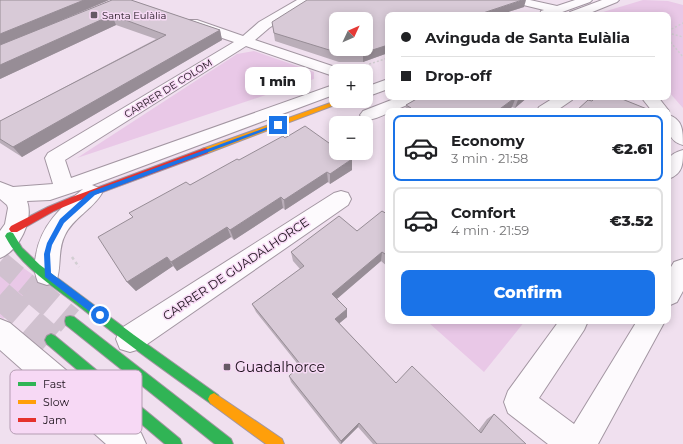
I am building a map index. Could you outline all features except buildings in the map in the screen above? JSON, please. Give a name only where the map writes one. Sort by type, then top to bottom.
[{"type":"street","name":"CARRER DE COLOM","points":[[64,187],[55,158],[245,41],[264,25],[305,0]]},
{"type":"street","points":[[515,0],[558,10]]},
{"type":"street","points":[[552,12],[586,0]]},
{"type":"street","points":[[584,12],[613,0]]},
{"type":"street","points":[[181,19],[329,70]]},
{"type":"street","points":[[373,76],[385,72]]},
{"type":"street","points":[[6,193],[31,195],[64,187],[329,92]]},
{"type":"street","points":[[386,108],[406,100]]},
{"type":"street","points":[[550,108],[562,100]]},
{"type":"street","points":[[651,100],[657,108]]},
{"type":"street","points":[[8,237],[51,209],[329,106]]},
{"type":"street","points":[[369,115],[385,108]]},
{"type":"street","points":[[671,124],[683,139]]},
{"type":"street","points":[[671,168],[680,157],[683,156]]},
{"type":"street","points":[[6,193],[17,201],[19,208],[19,216],[8,237]]},
{"type":"street","points":[[47,274],[47,254],[52,237],[66,217],[92,193]]},
{"type":"street","name":"CARRER DE GUADALHORCE","points":[[130,339],[341,199]]},
{"type":"street","points":[[8,237],[19,251],[130,339],[276,444]]},
{"type":"street","points":[[671,289],[683,269]]},
{"type":"street","points":[[70,321],[132,370]]},
{"type":"street","points":[[573,324],[518,402],[574,444]]},
{"type":"street","points":[[580,444],[650,324]]},
{"type":"street","points":[[0,332],[44,370]]},
{"type":"street","points":[[51,340],[87,370]]},
{"type":"street","points":[[142,378],[226,444]]},
{"type":"street","points":[[142,416],[175,444]]},
{"type":"street","points":[[118,434],[130,444]]},
{"type":"path","points":[[671,29],[683,23]]},
{"type":"path","points":[[671,34],[683,37]]},
{"type":"path","points":[[671,42],[683,56]]},
{"type":"path","points":[[370,64],[385,59]]},
{"type":"shaded area","points":[[643,0],[668,1],[683,5],[683,108],[671,94],[671,12],[603,12]]},
{"type":"shaded area","points":[[254,51],[314,72],[314,79],[77,158],[237,54]]},
{"type":"shaded area","points":[[15,262],[46,284],[3,319],[0,317],[0,264]]},
{"type":"shaded area","points":[[430,324],[523,324],[484,372]]},
{"type":"tunnel","points":[[0,262],[31,288]]},
{"type":"tunnel","points":[[30,287],[70,321]]},
{"type":"tunnel","points":[[0,295],[51,340]]},
{"type":"traffic: fast","points":[[10,236],[19,251],[37,268],[130,339],[214,399]]},
{"type":"traffic: fast","points":[[70,321],[132,370]]},
{"type":"traffic: fast","points":[[51,340],[87,370]]},
{"type":"traffic: fast","points":[[142,378],[226,444]]},
{"type":"traffic: fast","points":[[142,416],[175,444]]},
{"type":"traffic: slow","points":[[205,151],[329,106]]},
{"type":"traffic: slow","points":[[214,399],[277,444]]},
{"type":"traffic: jam","points":[[14,229],[51,209],[75,199],[205,151]]},
{"type":"place","name":"Santa Eulàlia","points":[[94,15]]},
{"type":"place","name":"Guadalhorce","points":[[227,367]]},
{"type":"route","points":[[100,315],[47,274],[47,254],[49,245],[62,221],[92,193],[278,125]]}]
